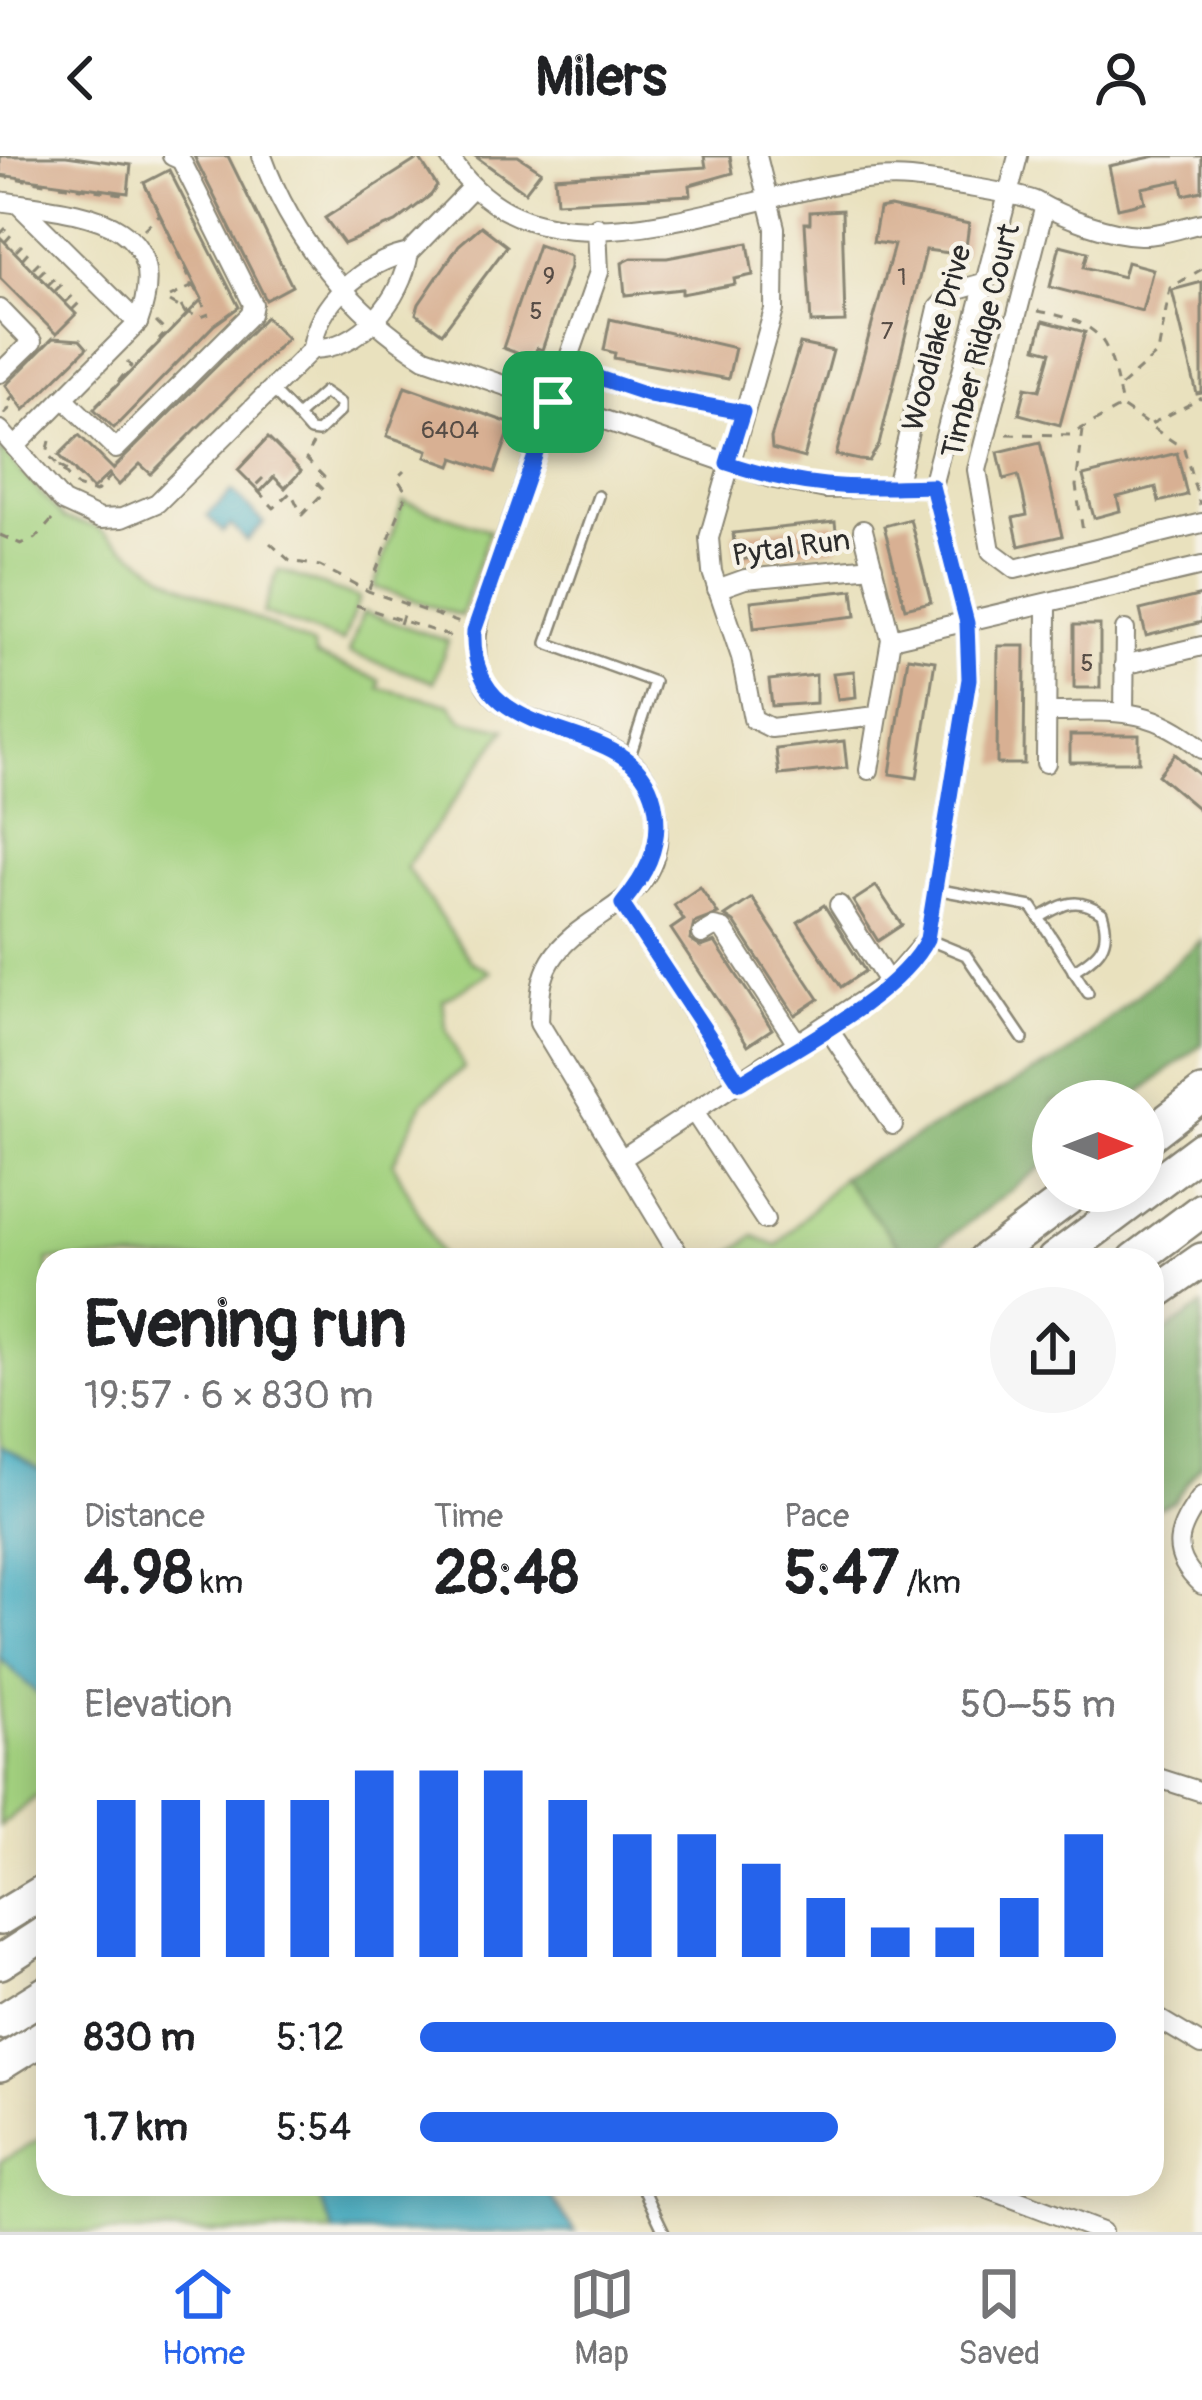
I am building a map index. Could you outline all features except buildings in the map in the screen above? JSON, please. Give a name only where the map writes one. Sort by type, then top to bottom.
[{"type":"highway","points":[[1164,1124],[1202,1094]]},
{"type":"highway","points":[[1070,1248],[1202,1149]]},
{"type":"highway","points":[[1151,1248],[1202,1210]]},
{"type":"highway","points":[[1001,1248],[1049,1212]]},
{"type":"highway","points":[[1164,1287],[1202,1260]]},
{"type":"highway","points":[[0,1918],[36,1896]]},
{"type":"highway","points":[[0,1962],[36,1939]]},
{"type":"highway","points":[[0,2021],[36,1999]]},
{"type":"highway","points":[[0,2064],[36,2042]]},
{"type":"street","points":[[64,398],[116,449],[251,314],[253,304],[181,160],[172,156]]},
{"type":"street","points":[[262,156],[301,230],[341,290],[425,358],[727,463],[826,489],[932,486]]},
{"type":"street","points":[[448,156],[471,189],[529,218],[597,227],[683,222],[884,178],[1037,202],[1044,209],[1134,235],[1202,223]]},
{"type":"street","points":[[757,156],[770,200],[778,256],[774,310],[709,538],[717,589],[741,657],[753,719],[772,728],[878,716]]},
{"type":"street","name":"Woodlake Drive","points":[[927,939],[969,679],[967,623],[932,486],[1018,156]]},
{"type":"street","points":[[312,349],[331,349],[376,321],[405,274],[409,253],[471,189]]},
{"type":"street","points":[[9,203],[147,323]]},
{"type":"street","points":[[9,203],[92,215],[116,224],[135,244],[148,270],[147,323],[15,447]]},
{"type":"street","name":"Timber Ridge Court","points":[[1044,209],[988,429],[978,490],[991,551],[1015,569],[1202,523]]},
{"type":"street","points":[[597,227],[598,272],[474,631],[476,665],[493,694],[518,716],[628,759],[650,782],[658,826],[648,869],[622,904],[553,956],[540,982],[539,1023],[675,1248]]},
{"type":"street","points":[[1,423],[15,447],[66,505],[100,519],[141,513],[312,349],[314,331],[341,290],[388,257],[409,253]]},
{"type":"street","points":[[896,487],[938,308],[954,291],[983,283]]},
{"type":"street","points":[[0,309],[32,341],[0,373]]},
{"type":"street","points":[[566,367],[650,395],[743,412]]},
{"type":"street","points":[[863,530],[891,640],[868,770]]},
{"type":"street","points":[[891,640],[1202,566]]},
{"type":"street","name":"Pytal Run","points":[[717,589],[745,579],[873,567]]},
{"type":"street","points":[[1046,763],[1047,606]]},
{"type":"street","points":[[1124,712],[1125,630]]},
{"type":"street","points":[[1124,665],[1202,646]]},
{"type":"street","points":[[1047,712],[1157,717],[1202,749]]},
{"type":"street","points":[[622,904],[740,1083]]},
{"type":"street","points":[[838,905],[889,983]]},
{"type":"street","points":[[702,934],[714,927],[723,929],[799,1046]]},
{"type":"street","points":[[621,1159],[889,983],[920,954],[927,939]]},
{"type":"street","points":[[827,1027],[893,1125]]},
{"type":"street","points":[[694,1112],[765,1220]]},
{"type":"street","points":[[1202,1496],[1179,1527],[1177,1547],[1184,1568],[1202,1585]]},
{"type":"street","points":[[1164,1780],[1202,1792]]},
{"type":"street","points":[[1164,2022],[1202,2044]]},
{"type":"street","points":[[1007,2196],[1102,2232]]},
{"type":"lane","points":[[272,389],[310,431],[318,432],[340,411],[340,403],[324,392],[297,416]]},
{"type":"lane","points":[[598,496],[547,643],[654,682],[628,759]]},
{"type":"lane","points":[[935,889],[1032,907],[1088,993]]},
{"type":"lane","points":[[1039,918],[1066,902],[1087,902],[1102,913],[1105,944],[1099,956],[1073,971]]},
{"type":"lane","points":[[927,939],[966,955],[1023,1039]]},
{"type":"lane","points":[[647,2196],[664,2232]]},
{"type":"path","points":[[2,176],[36,181],[40,191]]},
{"type":"path","points":[[64,185],[116,192]]},
{"type":"path","points":[[93,189],[99,193],[98,200]]},
{"type":"path","points":[[149,193],[170,237]]},
{"type":"path","points":[[142,230],[159,214]]},
{"type":"path","points":[[1,237],[5,228]]},
{"type":"path","points":[[1,237],[12,234]]},
{"type":"path","points":[[22,245],[17,253],[29,251]]},
{"type":"path","points":[[180,258],[203,304]]},
{"type":"path","points":[[40,262],[33,270],[46,268]]},
{"type":"path","points":[[1119,390],[1158,353],[1170,288],[1202,269]]},
{"type":"path","points":[[48,285],[55,278]]},
{"type":"path","points":[[192,281],[170,300],[199,318],[209,314]]},
{"type":"path","points":[[55,292],[62,284]]},
{"type":"path","points":[[73,295],[67,303],[80,302]]},
{"type":"path","points":[[181,306],[187,316]]},
{"type":"path","points":[[1019,307],[1093,326],[1109,350],[1122,407],[1184,449],[1202,513]]},
{"type":"path","points":[[147,323],[166,332],[161,341]]},
{"type":"path","points":[[149,353],[172,330]]},
{"type":"path","points":[[117,385],[131,366],[127,362]]},
{"type":"path","points":[[98,404],[138,364]]},
{"type":"path","points":[[1,423],[15,394]]},
{"type":"path","points":[[1151,424],[1202,398]]},
{"type":"path","points":[[988,429],[1026,436],[1083,430],[1122,407]]},
{"type":"path","points":[[1083,430],[1076,486],[1088,551]]},
{"type":"path","points":[[263,478],[254,487],[274,508],[291,492],[302,515],[326,491],[317,483],[323,477],[305,458],[314,449],[310,431]]},
{"type":"path","points":[[50,441],[46,453],[58,468],[92,493],[111,476]]},
{"type":"path","points":[[64,461],[89,486]]},
{"type":"path","points":[[58,468],[62,464],[78,475]]},
{"type":"path","points":[[368,591],[399,501],[407,493],[397,478],[404,471]]},
{"type":"path","points":[[0,535],[21,544],[36,538],[66,505]]},
{"type":"path","points":[[270,543],[288,560],[334,571],[368,591],[460,623]]},
{"type":"path","points":[[288,560],[296,550]]},
{"type":"path","points":[[401,622],[409,602]]},
{"type":"path","points":[[356,605],[455,638]]},
{"type":"green space","points":[[0,448],[64,519],[96,527],[167,577],[313,646],[316,656],[380,680],[379,688],[450,704],[462,720],[506,729],[406,867],[471,961],[491,972],[443,1000],[446,1028],[464,1068],[424,1101],[393,1163],[437,1248],[36,1248],[36,1468],[0,1446]]},
{"type":"green space","points":[[403,501],[489,530],[461,616],[374,587]]},
{"type":"green space","points":[[278,570],[359,598],[343,642],[263,613]]},
{"type":"green space","points":[[363,612],[448,641],[434,682],[349,653]]},
{"type":"green space","points":[[1202,940],[1202,1044],[1156,1080],[1032,1080],[1032,1174],[935,1248],[901,1248],[842,1177],[1068,1054]]},
{"type":"green space","points":[[842,1177],[901,1248],[738,1248],[754,1236],[777,1246]]},
{"type":"green space","points":[[1202,1306],[1202,1463],[1173,1502],[1164,1506],[1164,1333]]},
{"type":"green space","points":[[0,1658],[36,1692],[36,1797],[0,1826]]},
{"type":"green space","points":[[36,2141],[36,2196],[318,2196],[335,2232],[0,2232],[0,2162]]},
{"type":"water","points":[[232,491],[264,523],[247,541],[231,525],[223,532],[207,516]]},
{"type":"water","points":[[0,1446],[36,1468],[36,1692],[0,1658]]},
{"type":"water","points":[[318,2196],[550,2196],[575,2232],[335,2232]]},
{"type":"route","points":[[566,367],[650,395],[743,412],[727,463],[775,479],[826,489],[932,486],[967,623],[969,679],[927,939],[920,954],[889,983],[740,1083],[622,904],[648,869],[655,847],[658,826],[650,782],[616,751],[518,716],[493,694],[476,665],[474,631],[553,402],[566,367]]}]
